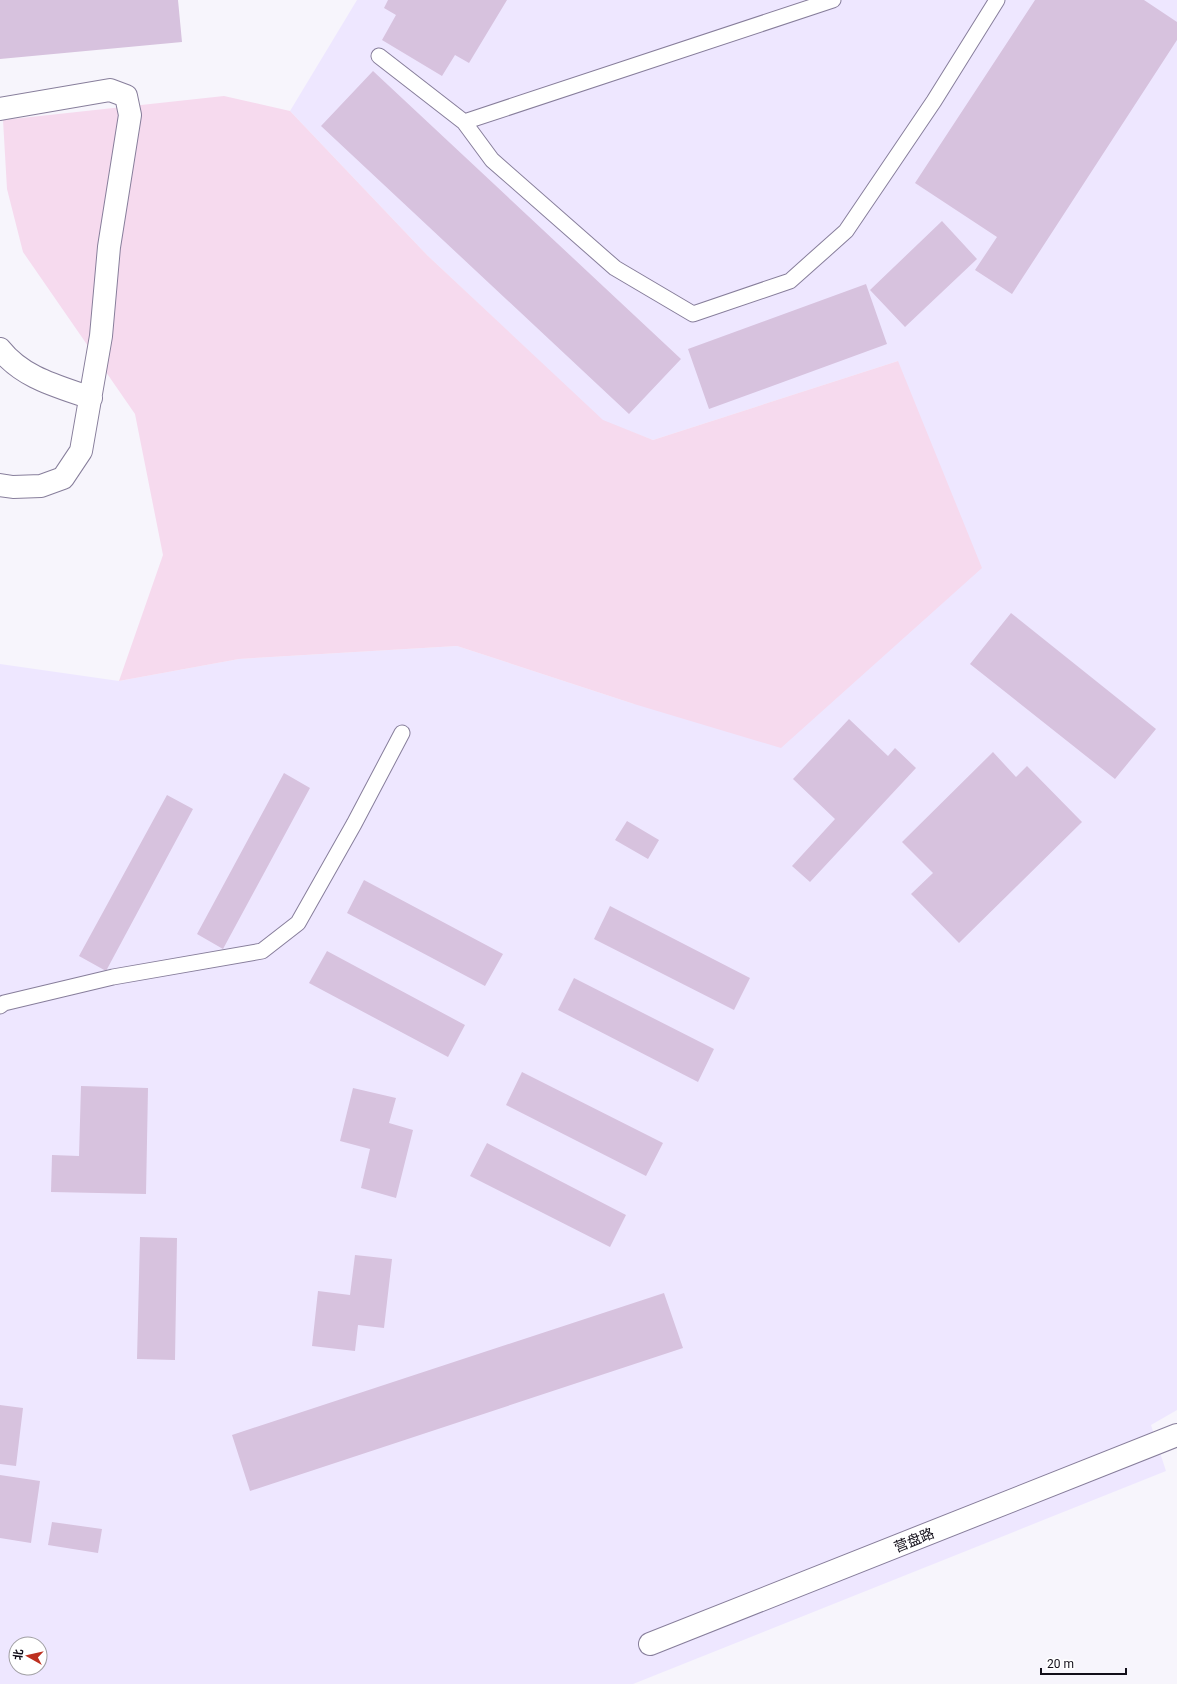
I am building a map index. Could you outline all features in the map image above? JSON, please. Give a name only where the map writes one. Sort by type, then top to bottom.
[{"type":"street","points":[[0,109],[110,90],[126,96],[130,115],[128,136],[109,247],[101,336],[81,451],[63,478],[41,486],[13,487],[0,485]]},
{"type":"street","points":[[0,349],[11,362],[40,380],[91,398]]},
{"type":"street","name":"营盘路","points":[[650,1644],[1177,1435]]},
{"type":"lane","points":[[464,122],[833,0]]},
{"type":"lane","points":[[379,56],[464,122],[492,160],[615,268],[693,314],[790,281],[846,230],[934,101],[997,0]]},
{"type":"lane","points":[[0,1006],[4,1003],[113,977],[262,951],[298,924],[354,824],[402,733]]},
{"type":"shaded area","points":[[357,0],[1177,0],[1177,1410],[1151,1425],[1166,1471],[633,1684],[0,1684],[0,664],[119,681],[239,659],[457,646],[634,704],[898,361],[653,440],[603,421],[427,255],[290,111]]},
{"type":"shaded area","points":[[224,96],[290,111],[427,255],[603,420],[653,440],[898,361],[982,568],[781,748],[634,704],[457,646],[239,659],[119,681],[163,555],[135,414],[23,252],[7,189],[3,120]]},
{"type":"building","points":[[0,0],[178,0],[182,42],[0,59]]},
{"type":"building","points":[[388,0],[507,0],[469,63],[455,55],[442,76],[382,40],[396,15],[384,8]]},
{"type":"building","points":[[1035,0],[1144,0],[1177,22],[1177,40],[1012,294],[975,270],[997,237],[915,183]]},
{"type":"building","points":[[373,71],[681,359],[629,414],[321,126]]},
{"type":"building","points":[[942,221],[977,259],[905,327],[870,290]]},
{"type":"building","points":[[866,284],[887,344],[709,409],[688,349]]},
{"type":"building","points":[[1011,613],[1156,729],[1115,779],[970,664]]},
{"type":"building","points":[[849,719],[888,756],[895,748],[916,768],[810,882],[792,866],[835,819],[793,779]]},
{"type":"building","points":[[993,752],[1016,777],[1027,766],[1082,822],[959,943],[911,894],[933,873],[902,842]]},
{"type":"building","points":[[284,773],[310,788],[223,949],[197,934]]},
{"type":"building","points":[[167,795],[193,809],[106,971],[79,956]]},
{"type":"building","points":[[627,821],[659,840],[648,859],[615,840]]},
{"type":"building","points":[[364,880],[503,954],[485,986],[347,913]]},
{"type":"building","points":[[610,906],[750,978],[734,1010],[594,939]]},
{"type":"building","points":[[327,951],[465,1025],[448,1057],[309,983]]},
{"type":"building","points":[[574,978],[714,1049],[698,1082],[558,1010]]},
{"type":"building","points":[[522,1072],[663,1143],[646,1176],[506,1105]]},
{"type":"building","points":[[81,1086],[148,1088],[146,1194],[51,1192],[52,1155],[79,1156]]},
{"type":"building","points":[[353,1088],[396,1098],[389,1123],[413,1130],[396,1198],[361,1188],[370,1149],[340,1141]]},
{"type":"building","points":[[487,1143],[626,1215],[610,1247],[470,1176]]},
{"type":"building","points":[[140,1237],[177,1238],[175,1360],[137,1359]]},
{"type":"building","points":[[355,1255],[392,1259],[384,1328],[358,1325],[355,1351],[312,1346],[318,1291],[350,1295]]},
{"type":"building","points":[[664,1293],[683,1348],[250,1491],[232,1435]]},
{"type":"building","points":[[0,1405],[23,1408],[16,1466],[0,1464]]},
{"type":"building","points":[[0,1475],[40,1481],[31,1543],[0,1538]]},
{"type":"building","points":[[52,1522],[102,1529],[98,1553],[48,1545]]}]
